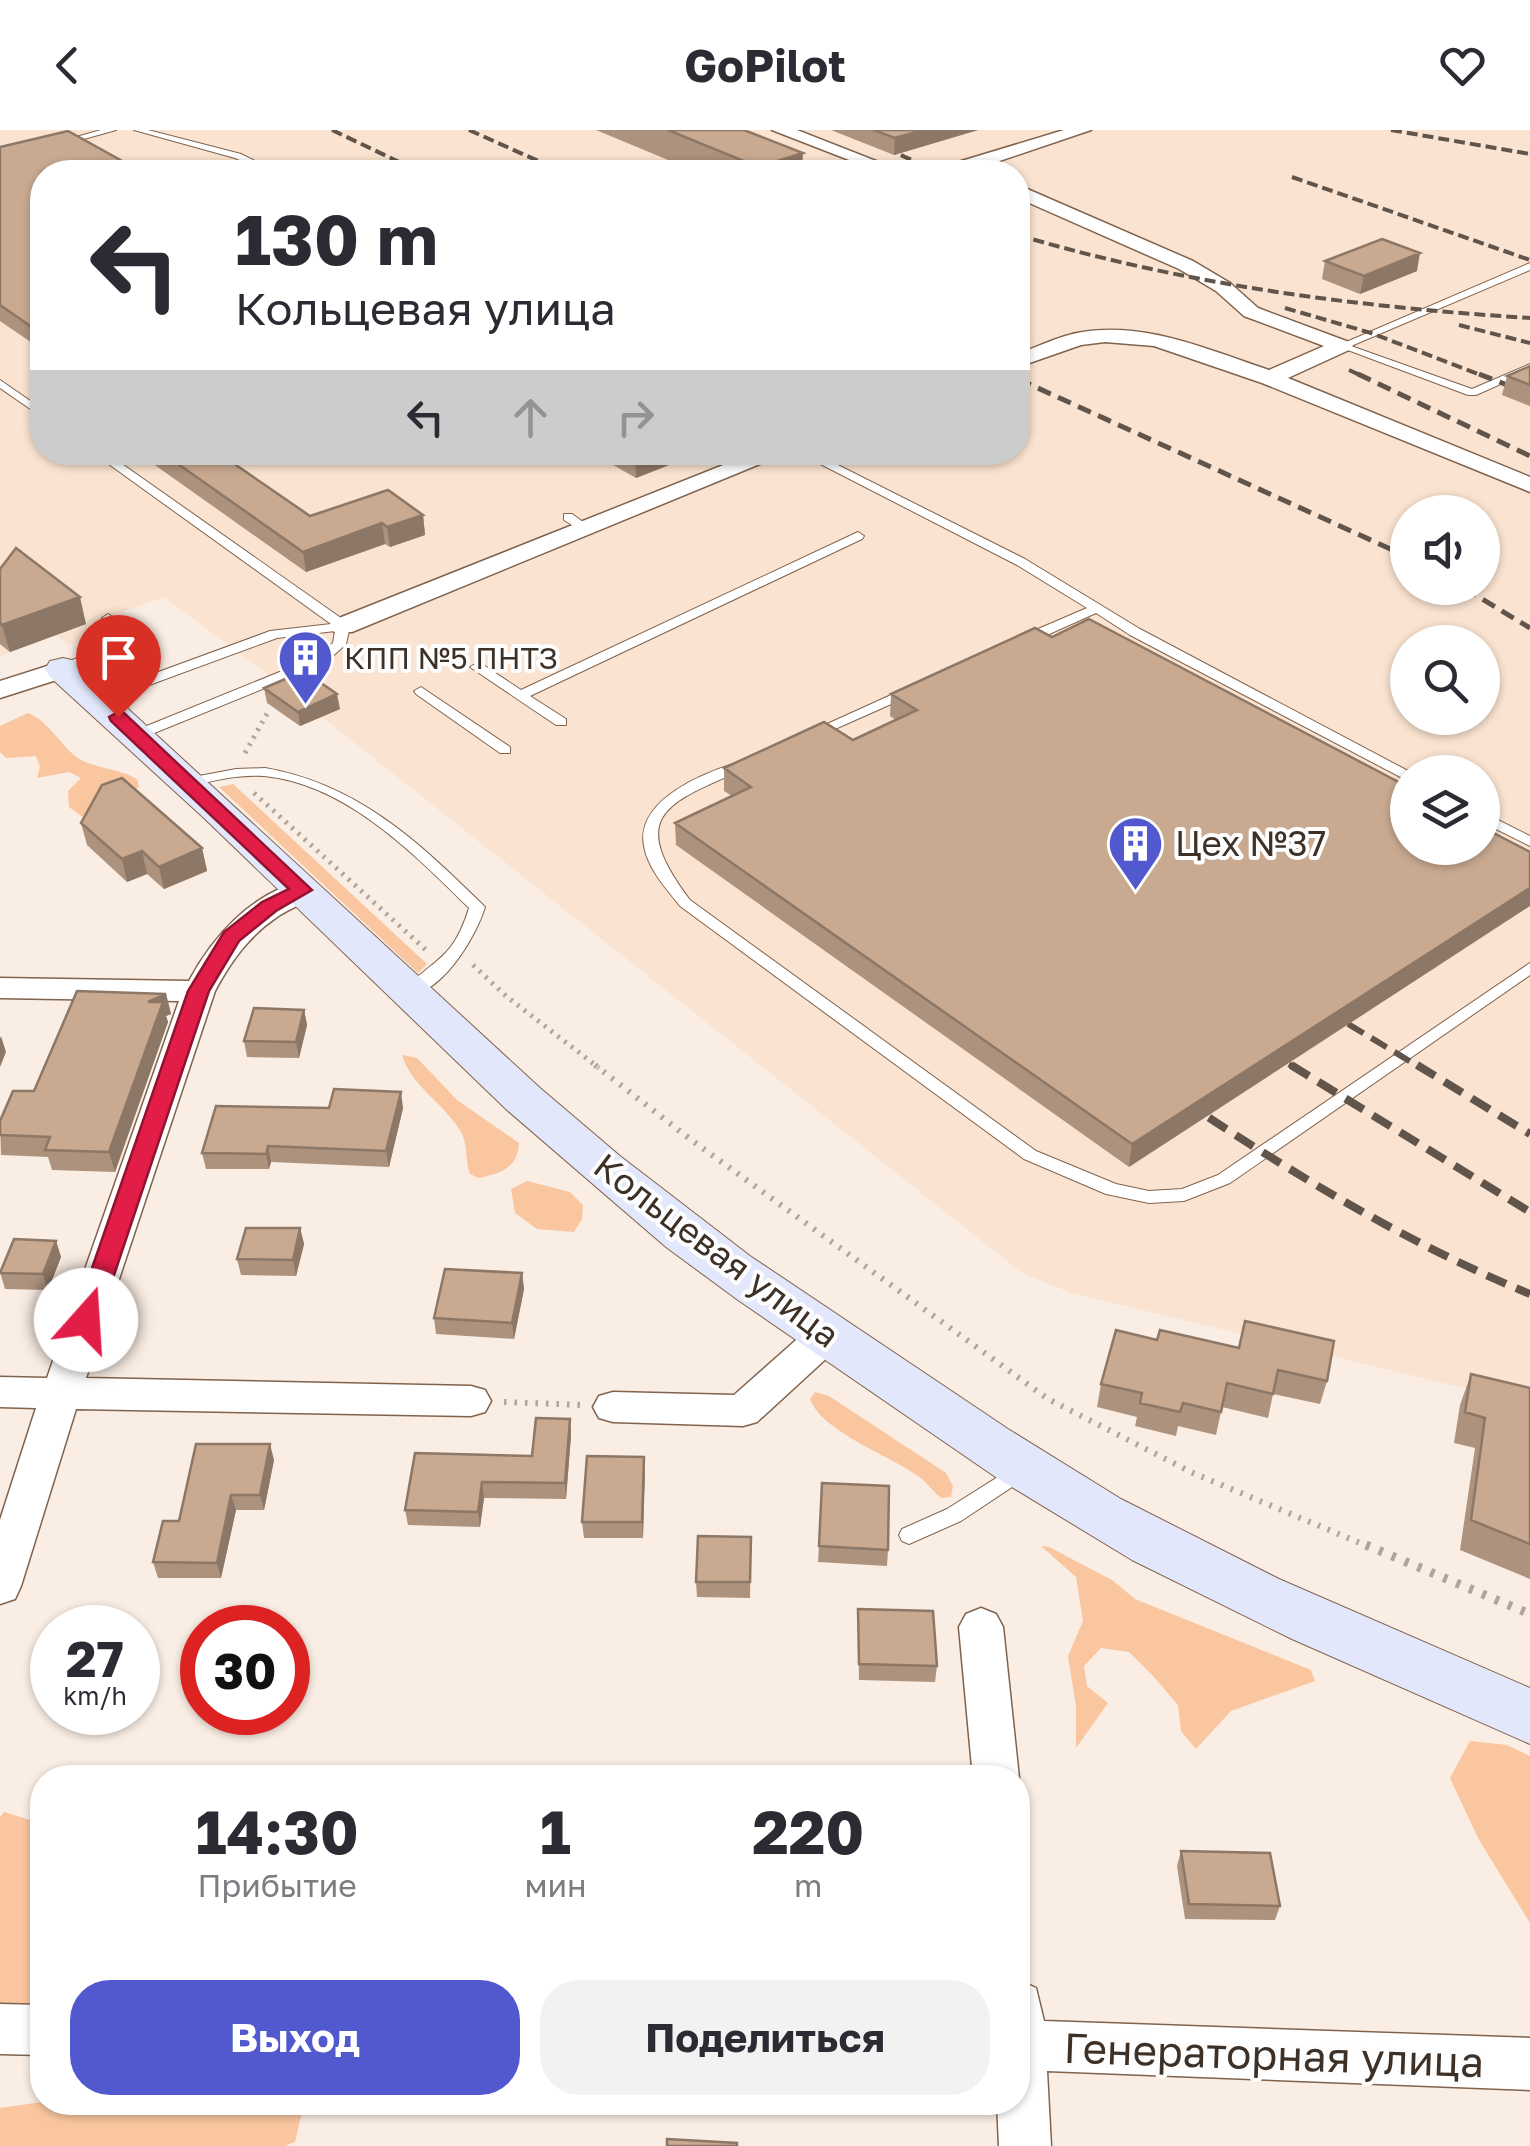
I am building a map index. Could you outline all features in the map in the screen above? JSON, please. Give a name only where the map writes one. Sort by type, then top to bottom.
[{"type":"street","points":[[780,130],[862,160]]},
{"type":"street","points":[[998,160],[1082,130]]},
{"type":"street","points":[[1030,196],[1186,264],[1223,286],[1251,312],[1342,346]]},
{"type":"street","points":[[1030,356],[1078,339],[1130,337],[1185,347],[1530,485]]},
{"type":"street","points":[[1270,378],[1342,346]]},
{"type":"street","points":[[344,626],[576,522],[740,465]]},
{"type":"street","points":[[0,690],[80,684]]},
{"type":"street","name":"Кольцевая улица","points":[[80,684],[137,735],[211,778],[302,890],[654,1209],[827,1335],[1102,1516],[1238,1585],[1530,1718]]},
{"type":"street","points":[[0,1586],[61,1393],[198,991],[231,937],[259,913],[302,890]]},
{"type":"street","points":[[0,988],[198,991]]},
{"type":"street","points":[[613,1407],[743,1411],[827,1335]]},
{"type":"street","points":[[0,1392],[471,1401]]},
{"type":"street","points":[[981,1627],[995,1765]]},
{"type":"street","points":[[0,2029],[30,2030]]},
{"type":"street","name":"Генераторная улица","points":[[1030,2033],[1530,2064]]},
{"type":"street","points":[[1023,2115],[1025,2146]]},
{"type":"lane","points":[[38,148],[112,130]]},
{"type":"lane","points":[[138,130],[246,160]]},
{"type":"lane","points":[[1342,346],[1530,266]]},
{"type":"lane","points":[[1342,346],[1472,394],[1530,367]]},
{"type":"lane","points":[[0,383],[30,405]]},
{"type":"lane","points":[[115,465],[344,626]]},
{"type":"lane","points":[[828,465],[1021,562],[1095,608],[1390,766]]},
{"type":"lane","points":[[520,695],[858,536]]},
{"type":"lane","points":[[1006,648],[1095,608]]},
{"type":"lane","points":[[80,684],[118,646],[108,618]]},
{"type":"lane","points":[[80,684],[198,661],[288,631],[344,626]]},
{"type":"lane","points":[[137,735],[331,653],[339,644],[344,626]]},
{"type":"lane","points":[[477,667],[561,722]]},
{"type":"lane","points":[[795,742],[936,679]]},
{"type":"lane","points":[[421,691],[505,750]]},
{"type":"lane","points":[[760,757],[675,796],[656,814],[648,834],[650,856],[668,884],[705,922],[1030,1156],[1112,1190],[1149,1197],[1184,1195],[1224,1180],[1530,968]]},
{"type":"lane","points":[[211,778],[262,771],[319,782],[344,795],[477,907],[470,936],[453,958],[444,969],[410,991]]},
{"type":"lane","points":[[1500,826],[1530,842]]},
{"type":"lane","points":[[908,1535],[954,1515],[1024,1468]]},
{"type":"path","points":[[268,712],[211,778],[433,957],[467,960],[506,996],[690,1139],[1048,1398],[1193,1473],[1530,1614]]},
{"type":"path","points":[[471,1401],[613,1407]]},
{"type":"shaded area","points":[[0,130],[1530,130],[1530,1404],[1072,1293],[1022,1273],[322,717],[300,726],[291,692],[164,597],[88,624],[97,634],[68,645],[56,635],[0,656]]},
{"type":"shaded area","points":[[28,713],[83,761],[137,779],[139,787],[84,818],[69,807],[68,791],[81,778],[69,772],[37,778],[40,767],[36,756],[6,758],[0,752],[0,726]]},
{"type":"shaded area","points":[[233,784],[427,964],[418,973],[219,787]]},
{"type":"shaded area","points":[[402,1055],[417,1058],[457,1100],[519,1143],[512,1164],[479,1178],[470,1174],[462,1134],[413,1077]]},
{"type":"shaded area","points":[[527,1181],[570,1192],[583,1205],[582,1219],[574,1232],[537,1229],[515,1213],[511,1189]]},
{"type":"shaded area","points":[[815,1392],[829,1396],[946,1473],[953,1486],[951,1497],[941,1498],[906,1468],[842,1433],[817,1411],[810,1399]]},
{"type":"shaded area","points":[[1041,1546],[1112,1580],[1135,1599],[1311,1670],[1315,1681],[1231,1711],[1196,1749],[1181,1731],[1178,1705],[1155,1678],[1129,1652],[1101,1648],[1084,1666],[1087,1686],[1108,1703],[1076,1748],[1076,1707],[1068,1656],[1083,1621],[1076,1577]]},
{"type":"shaded area","points":[[1470,1741],[1507,1745],[1530,1756],[1530,1923],[1478,1838],[1450,1778]]},
{"type":"shaded area","points":[[4,1812],[30,1820],[30,2011],[16,2015],[0,2012],[0,1817]]},
{"type":"shaded area","points":[[30,2104],[30,2115],[301,2115],[295,2142],[285,2146],[0,2146],[0,2108]]},
{"type":"building","points":[[668,130],[744,130],[803,153],[780,160],[741,160]]},
{"type":"building","points":[[873,130],[923,130],[895,138]]},
{"type":"building","points":[[68,131],[120,160],[30,160],[30,326],[0,305],[0,147]]},
{"type":"building","points":[[1382,239],[1420,253],[1364,276],[1325,261]]},
{"type":"building","points":[[1530,366],[1530,385],[1507,376]]},
{"type":"building","points":[[179,465],[236,465],[310,516],[388,490],[423,515],[387,527],[382,523],[303,552]]},
{"type":"building","points":[[16,548],[80,597],[2,625],[0,569]]},
{"type":"building","name":"Цех №37","points":[[1089,619],[1390,778],[1390,865],[1500,865],[1500,836],[1530,852],[1530,888],[1132,1144],[675,823],[751,787],[724,768],[824,722],[853,740],[917,710],[891,694],[1035,628],[1052,637]]},
{"type":"building","points":[[304,671],[337,694],[298,712],[264,688]]},
{"type":"building","points":[[122,778],[202,848],[159,867],[142,851],[122,859],[81,823],[102,785]]},
{"type":"building","points":[[77,991],[166,994],[148,1002],[163,1002],[109,1152],[45,1150],[50,1137],[0,1135],[0,1121],[13,1091],[34,1091]]},
{"type":"building","points":[[254,1008],[304,1010],[296,1042],[244,1041]]},
{"type":"building","points":[[334,1089],[401,1092],[386,1151],[268,1146],[266,1154],[202,1153],[216,1106],[329,1108]]},
{"type":"building","points":[[246,1228],[300,1228],[293,1260],[237,1259]]},
{"type":"building","points":[[14,1239],[56,1241],[43,1274],[0,1273]]},
{"type":"building","points":[[445,1269],[522,1273],[512,1323],[434,1318]]},
{"type":"building","points":[[1245,1321],[1334,1341],[1327,1381],[1278,1370],[1273,1394],[1227,1383],[1221,1412],[1183,1403],[1180,1412],[1140,1403],[1142,1393],[1101,1384],[1116,1330],[1157,1340],[1160,1330],[1239,1348]]},
{"type":"building","points":[[1471,1374],[1530,1388],[1530,1544],[1471,1520],[1485,1418],[1465,1412]]},
{"type":"building","points":[[536,1418],[570,1419],[565,1483],[482,1482],[478,1512],[405,1510],[415,1453],[532,1456]]},
{"type":"building","points":[[196,1444],[270,1444],[260,1495],[231,1495],[217,1563],[153,1562],[163,1521],[179,1521]]},
{"type":"building","points":[[587,1456],[644,1457],[642,1522],[582,1522]]},
{"type":"building","points":[[822,1483],[889,1486],[888,1550],[819,1546]]},
{"type":"building","points":[[698,1536],[751,1537],[750,1582],[696,1582]]},
{"type":"building","points":[[858,1609],[933,1611],[937,1666],[859,1664]]},
{"type":"building","points":[[1181,1851],[1270,1853],[1280,1906],[1189,1904]]},
{"type":"building","points":[[667,2139],[737,2143],[737,2146],[667,2146]]},
{"type":"railway","points":[[332,130],[395,160]]},
{"type":"railway","points":[[469,130],[536,160]]},
{"type":"railway","points":[[842,130],[912,160]]},
{"type":"railway","points":[[1391,130],[1530,154]]},
{"type":"railway","points":[[1292,177],[1530,260]]},
{"type":"railway","points":[[1030,238],[1144,268],[1272,291],[1530,318]]},
{"type":"railway","points":[[1285,308],[1371,333],[1486,377]]},
{"type":"railway","points":[[1459,325],[1530,343]]},
{"type":"railway","points":[[1349,370],[1364,377]]},
{"type":"railway","points":[[1358,374],[1530,456]]},
{"type":"railway","points":[[1479,374],[1530,394]]},
{"type":"railway","points":[[1030,384],[1390,549]]},
{"type":"railway","points":[[1492,605],[1530,628]]},
{"type":"railway","points":[[1325,1010],[1421,1068]]},
{"type":"railway","points":[[1266,1050],[1295,1068]]},
{"type":"railway","points":[[1291,1065],[1530,1212]]},
{"type":"railway","points":[[1417,1065],[1530,1134]]},
{"type":"railway","points":[[1182,1100],[1352,1206],[1439,1253],[1530,1294]]},
{"type":"place","name":"КПП №5 ПНТЗ","points":[[305,707]]},
{"type":"place","name":"Цех №37","points":[[1136,892]]},
{"type":"route","points":[[86,1320],[198,991],[231,937],[269,906],[302,890],[118,717]]}]
